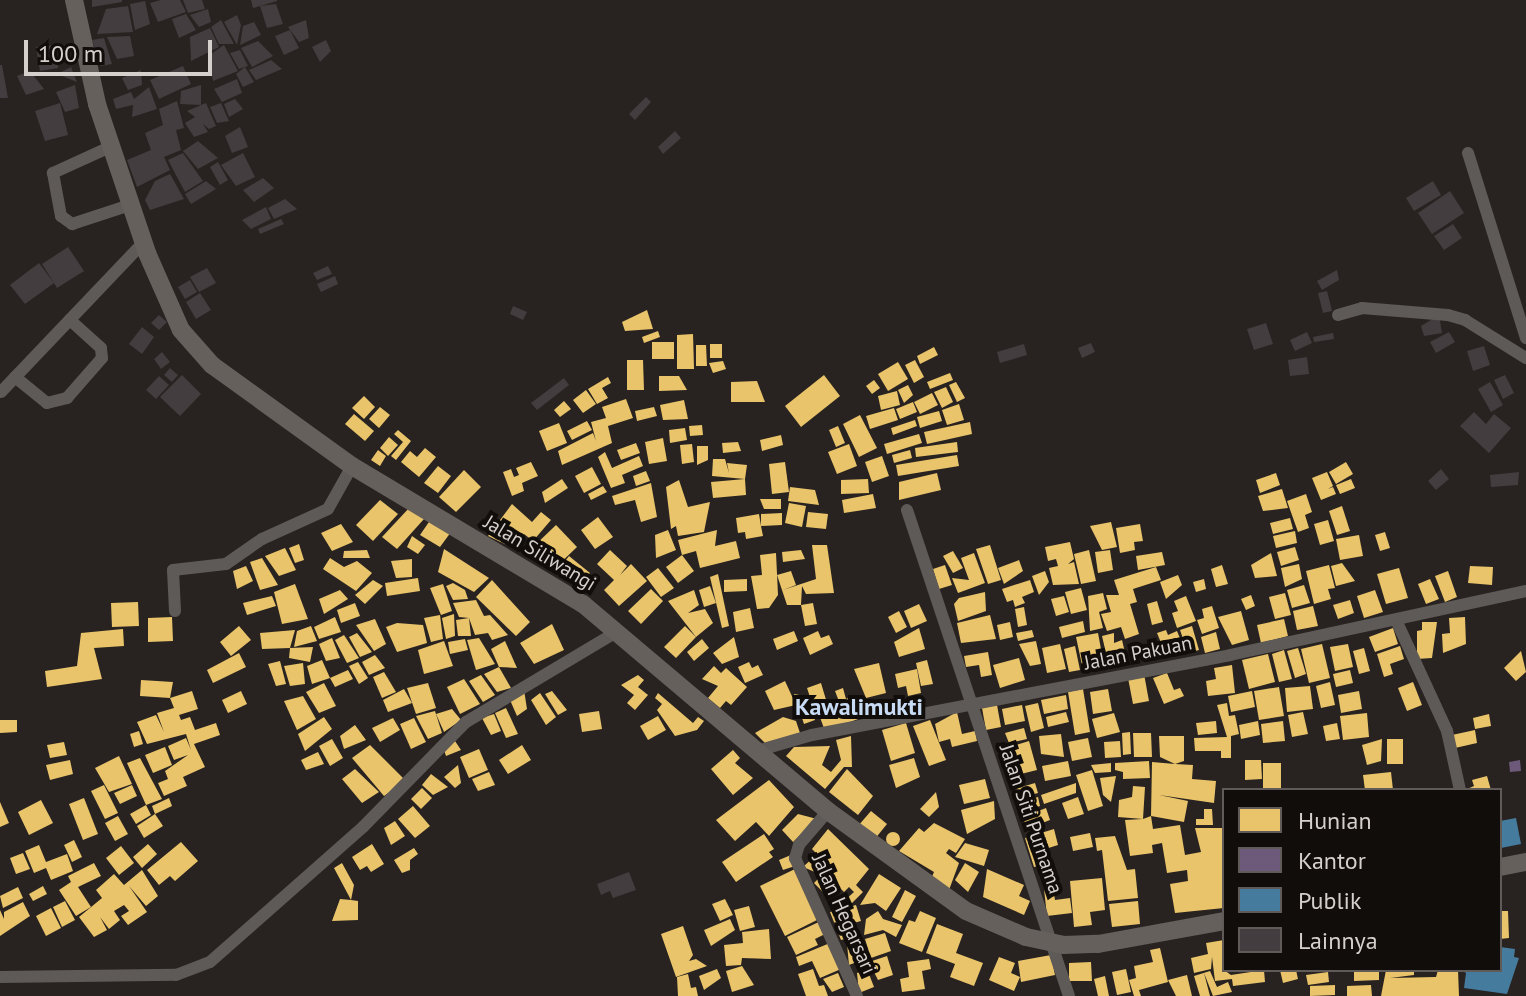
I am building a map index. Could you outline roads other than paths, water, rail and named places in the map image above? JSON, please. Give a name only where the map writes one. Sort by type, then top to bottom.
[{"type":"highway","name":"Jalan Siliwangi","points":[[74,0],[110,147],[143,243],[172,312],[198,351],[352,466],[558,586],[618,631],[828,811],[966,911],[1053,944],[1098,944],[1222,921]]},
{"type":"highway","points":[[1502,867],[1526,862]]},
{"type":"street","points":[[110,147],[53,173],[61,216],[72,224],[130,205]]},
{"type":"street","points":[[1468,153],[1526,338]]},
{"type":"street","points":[[1,392],[143,243]]},
{"type":"street","points":[[1338,315],[1362,308],[1448,315],[1465,320],[1526,358]]},
{"type":"street","points":[[15,377],[47,403],[67,398],[102,354],[70,320]]},
{"type":"street","points":[[175,611],[173,570],[226,564],[259,541],[328,509],[352,466]]},
{"type":"street","name":"Jalan Siti Purnama","points":[[907,510],[1069,996]]},
{"type":"street","name":"Jalan Pakuan","points":[[757,751],[812,735],[971,707],[1526,591]]},
{"type":"street","points":[[1396,620],[1447,731],[1460,788]]},
{"type":"street","points":[[0,977],[176,975],[210,962],[363,827],[466,722],[618,631]]},
{"type":"street","name":"Jalan Hegarsari","points":[[828,811],[799,845],[795,858],[857,996]]},
{"type":"district","name":"Kawalimukti","points":[[859,707]]}]
